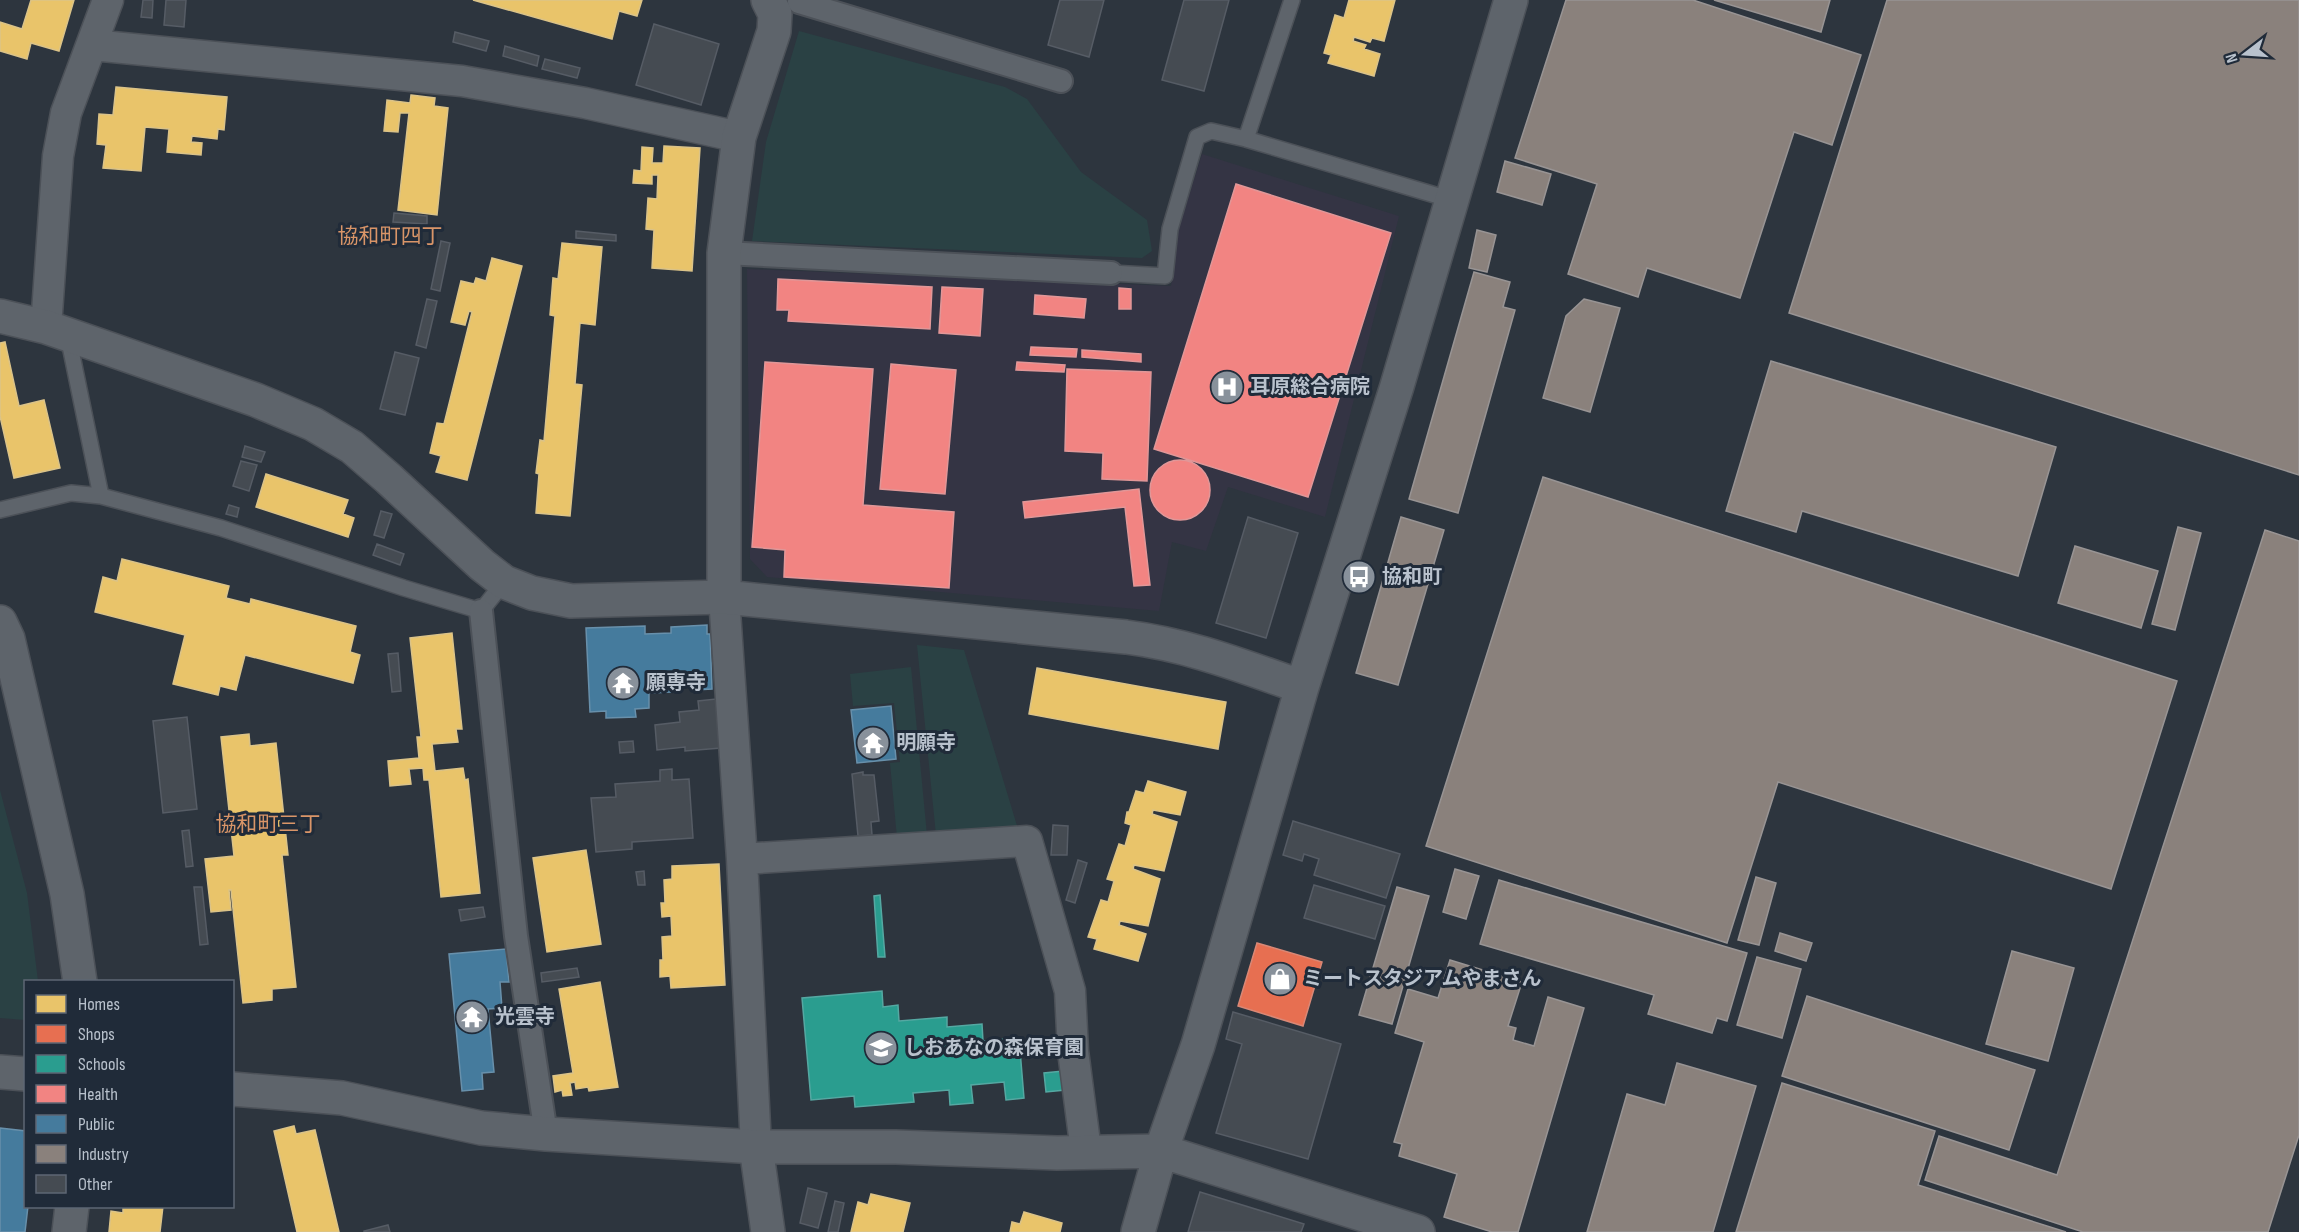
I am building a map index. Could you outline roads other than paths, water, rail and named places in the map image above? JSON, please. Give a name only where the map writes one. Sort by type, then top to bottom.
[{"type":"street","points":[[57,332],[58,156],[66,113],[108,0]]},
{"type":"street","points":[[1138,1232],[1161,1151],[1198,1045],[1302,687],[1397,386],[1511,0]]},
{"type":"street","points":[[768,1232],[756,1147],[742,859],[724,597],[724,253],[739,137],[774,31],[776,1],[1061,81]]},
{"type":"street","points":[[92,45],[462,81],[585,103],[739,137]]},
{"type":"street","points":[[724,253],[1111,273]]},
{"type":"street","points":[[0,316],[57,332],[256,400],[313,424],[352,447],[482,565],[504,582],[532,594],[571,601],[724,597],[872,610],[1166,642],[1236,663],[1302,687]]},
{"type":"street","points":[[481,611],[516,936],[546,1134]]},
{"type":"street","points":[[0,622],[8,639],[67,894],[80,980]]},
{"type":"street","points":[[742,859],[1027,841],[1070,991],[1073,1051],[1086,1151]]},
{"type":"street","points":[[0,1072],[24,1074]]},
{"type":"street","points":[[234,1089],[342,1098],[481,1128],[546,1134],[756,1147],[896,1147],[1057,1153],[1161,1151],[1418,1232]]},
{"type":"street","points":[[69,1232],[72,1208]]},
{"type":"lane","points":[[1246,138],[1292,0]]},
{"type":"lane","points":[[1111,273],[1165,276],[1170,230],[1197,137],[1211,131],[1246,138],[1452,200]]},
{"type":"lane","points":[[57,332],[101,496]]},
{"type":"lane","points":[[0,510],[71,493],[101,496],[220,528],[481,611],[504,582]]},
{"type":"place","name":"耳原総合病院","points":[[1227,387]]},
{"type":"place","name":"協和町","points":[[1359,577]]},
{"type":"place","name":"願専寺","points":[[623,683]]},
{"type":"place","name":"明願寺","points":[[873,743]]},
{"type":"place","name":"ミートスタジアムやまさん","points":[[1280,979]]},
{"type":"place","name":"光雲寺","points":[[472,1017]]},
{"type":"place","name":"しおあなの森保育園","points":[[881,1048]]},
{"type":"district","name":"協和町四丁","points":[[390,236]]},
{"type":"district","name":"協和町三丁","points":[[268,824]]}]
